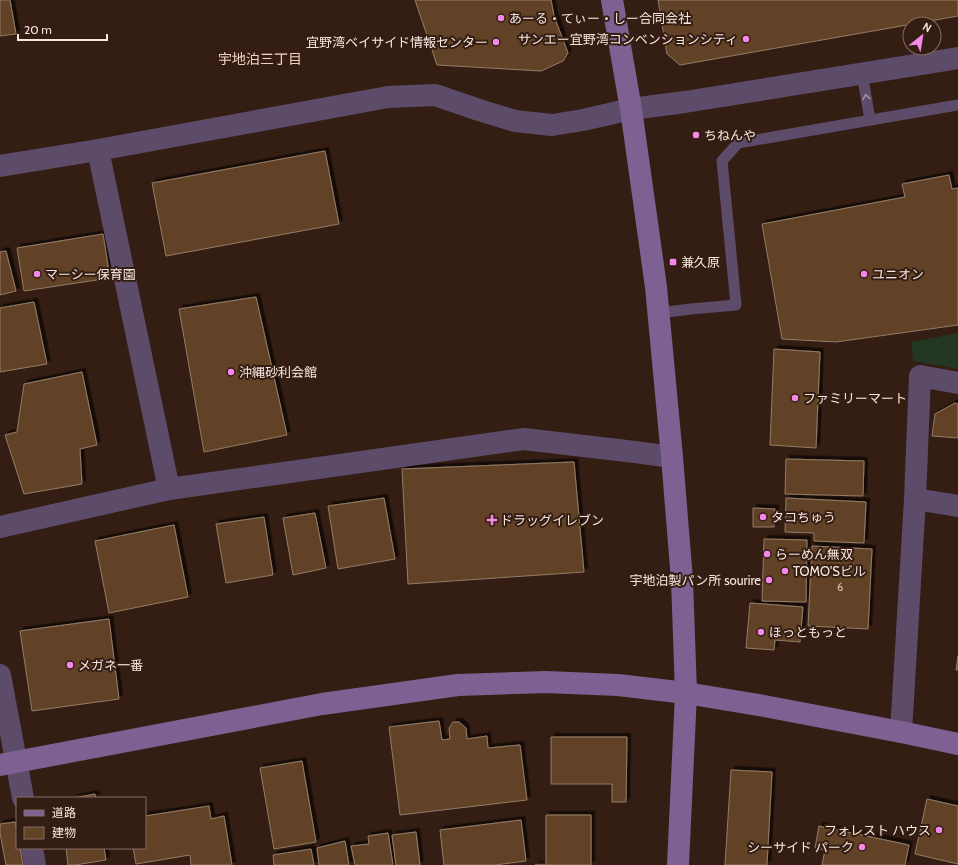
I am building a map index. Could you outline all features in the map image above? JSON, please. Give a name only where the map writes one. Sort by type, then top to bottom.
[{"type":"street","points":[[612,0],[631,109],[656,287],[682,580],[686,693],[678,865]]},
{"type":"street","points":[[0,166],[98,150],[388,97],[435,95],[515,121],[552,125],[583,120],[631,109],[685,102],[958,58]]},
{"type":"street","points":[[98,150],[170,489]]},
{"type":"street","points":[[902,732],[915,499],[920,376],[958,384]]},
{"type":"street","points":[[0,527],[170,489],[524,439],[672,457]]},
{"type":"street","points":[[915,499],[958,506]]},
{"type":"street","points":[[0,675],[8,764],[23,797]]},
{"type":"street","points":[[8,764],[322,704],[458,685],[546,682],[618,685],[686,693],[764,706],[958,744]]},
{"type":"street","points":[[32,849],[35,865]]},
{"type":"lane","points":[[862,73],[870,120]]},
{"type":"lane","points":[[659,313],[736,305],[722,160],[738,143],[958,105]]},
{"type":"green space","points":[[958,333],[958,369],[913,361],[911,342]]},
{"type":"building","points":[[0,0],[10,0],[16,34],[0,36]]},
{"type":"building","name":"宜野湾ベイサイド情報センター","points":[[415,0],[551,0],[554,16],[568,53],[563,61],[541,71],[437,65]]},
{"type":"building","name":"サンエー宜野湾コンベンションシティ","points":[[658,0],[958,0],[958,16],[942,19],[942,16],[902,16],[902,26],[680,65],[667,54]]},
{"type":"building","points":[[325,151],[339,224],[166,256],[152,183]]},
{"type":"building","name":"ユニオン","points":[[949,175],[952,189],[958,188],[958,325],[836,342],[782,339],[762,224],[905,197],[902,184]]},
{"type":"building","points":[[103,234],[110,278],[24,291],[17,248]]},
{"type":"building","points":[[6,251],[16,291],[0,295],[0,252]]},
{"type":"building","name":"沖縄砂利会館","points":[[256,297],[287,435],[204,452],[179,309]]},
{"type":"building","points":[[34,302],[47,364],[0,372],[0,308]]},
{"type":"building","name":"ファミリーマート","points":[[774,349],[820,352],[816,448],[770,445]]},
{"type":"building","points":[[82,372],[97,445],[80,449],[82,484],[24,494],[5,435],[17,432],[24,384]]},
{"type":"building","points":[[955,403],[958,404],[958,438],[932,436],[935,414]]},
{"type":"building","points":[[786,459],[864,461],[863,496],[785,494]]},
{"type":"building","name":"ドラッグイレブン","points":[[574,462],[584,572],[408,584],[402,469]]},
{"type":"building","points":[[384,498],[395,559],[338,569],[328,506]]},
{"type":"building","points":[[786,498],[866,502],[864,543],[814,541],[814,533],[785,532]]},
{"type":"building","points":[[753,508],[775,509],[774,527],[753,527]]},
{"type":"building","points":[[315,513],[326,568],[293,575],[283,518]]},
{"type":"building","points":[[264,517],[273,575],[226,583],[216,524]]},
{"type":"building","points":[[174,525],[188,597],[109,613],[95,541]]},
{"type":"building","name":"TOMO'Sビル","points":[[764,539],[807,540],[806,602],[762,601]]},
{"type":"building","points":[[812,546],[872,549],[868,629],[808,626]]},
{"type":"building","points":[[750,603],[803,607],[800,642],[775,640],[774,650],[746,648]]},
{"type":"building","name":"メガネ一番","points":[[109,619],[119,699],[32,711],[20,631]]},
{"type":"building","points":[[958,656],[958,670],[956,670]]},
{"type":"building","points":[[439,721],[442,740],[450,739],[449,728],[453,722],[459,722],[466,728],[467,739],[487,736],[488,748],[520,745],[527,800],[400,815],[389,727]]},
{"type":"building","points":[[551,737],[627,737],[626,802],[612,802],[612,784],[551,784]]},
{"type":"building","points":[[302,761],[316,842],[274,849],[260,768]]},
{"type":"building","points":[[731,770],[772,772],[767,865],[725,865]]},
{"type":"building","points":[[95,794],[96,797],[79,797]]},
{"type":"building","name":"フォレスト ハウス","points":[[927,799],[958,806],[958,864],[915,854]]},
{"type":"building","points":[[209,806],[211,819],[224,816],[232,865],[191,865],[190,855],[136,864],[133,849],[146,849],[146,816]]},
{"type":"building","points":[[546,815],[591,815],[591,865],[546,865]]},
{"type":"building","points":[[521,820],[526,861],[495,865],[444,865],[440,830]]},
{"type":"building","points":[[15,822],[16,849],[20,849],[23,865],[6,865],[0,833],[0,824]]},
{"type":"building","name":"シーサイド パーク","points":[[819,826],[909,845],[905,865],[822,865],[825,850],[815,848]]},
{"type":"building","points":[[416,832],[420,865],[396,865],[392,835]]},
{"type":"building","points":[[388,833],[393,865],[355,865],[351,846],[369,844],[368,836]]},
{"type":"building","points":[[345,841],[349,865],[319,865],[317,848]]},
{"type":"building","points":[[66,849],[104,849],[106,860],[68,865]]},
{"type":"building","points":[[311,849],[314,865],[274,865],[273,855]]},
{"type":"place","name":"あーる・てぃー・しー合同会社","points":[[501,18]]},
{"type":"place","name":"サンエー宜野湾コンベンションシティ","points":[[746,39]]},
{"type":"place","name":"宜野湾ベイサイド情報センター","points":[[496,42]]},
{"type":"place","name":"ちねんや","points":[[696,135]]},
{"type":"place","name":"兼久原","points":[[673,262]]},
{"type":"place","name":"マーシー保育園","points":[[37,274]]},
{"type":"place","name":"ユニオン","points":[[864,274]]},
{"type":"place","name":"沖縄砂利会館","points":[[231,372]]},
{"type":"place","name":"ファミリーマート","points":[[795,398]]},
{"type":"place","name":"タコちゅう","points":[[763,517]]},
{"type":"place","name":"ドラッグイレブン","points":[[492,520]]},
{"type":"place","name":"らーめん無双","points":[[767,554]]},
{"type":"place","name":"TOMO'Sビル","points":[[785,571]]},
{"type":"place","name":"宇地泊製パン所 sourire","points":[[769,580]]},
{"type":"place","name":"ほっともっと","points":[[761,632]]},
{"type":"place","name":"メガネ一番","points":[[70,665]]},
{"type":"place","name":"フォレスト ハウス","points":[[939,830]]},
{"type":"place","name":"シーサイド パーク","points":[[862,847]]},
{"type":"district","name":"宇地泊三丁目","points":[[260,59]]}]
